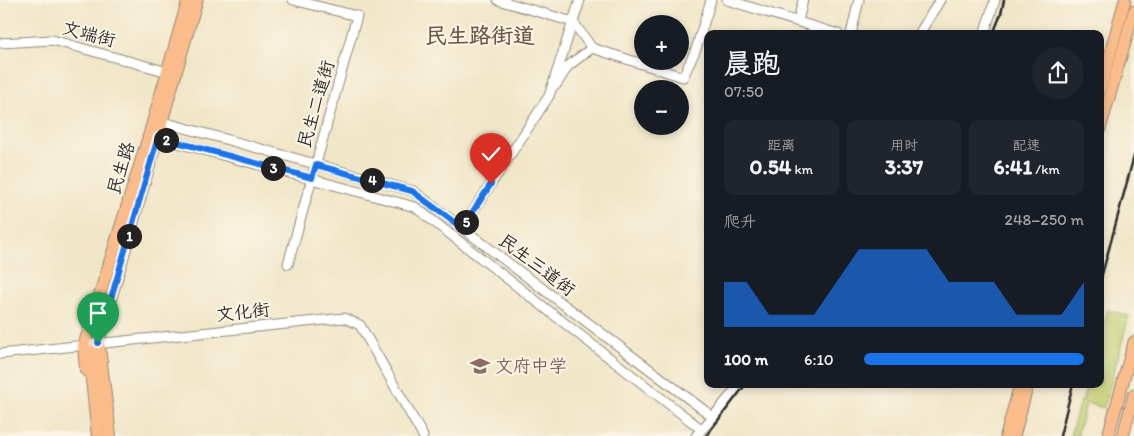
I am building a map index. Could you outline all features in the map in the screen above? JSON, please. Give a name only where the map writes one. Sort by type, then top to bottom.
[{"type":"highway","points":[[98,343],[92,360],[92,383],[98,436]]},
{"type":"highway","points":[[98,343],[110,436]]},
{"type":"highway","points":[[84,345],[92,436]]},
{"type":"main road","name":"民生路","points":[[158,121],[168,72],[188,0]]},
{"type":"main road","name":"民生路","points":[[98,343],[158,121],[197,0]]},
{"type":"main road","points":[[1104,75],[1125,0]]},
{"type":"main road","points":[[1104,115],[1134,12]]},
{"type":"main road","name":"民生路","points":[[84,345],[154,136]]},
{"type":"main road","points":[[1108,436],[1134,342]]},
{"type":"main road","points":[[1006,436],[1019,388]]},
{"type":"main road","points":[[1014,436],[1027,388]]},
{"type":"main road","points":[[1123,436],[1134,394]]},
{"type":"street","name":"民生二道街","points":[[288,264],[357,16],[293,0]]},
{"type":"street","points":[[498,0],[573,22],[592,48],[683,77],[696,49],[711,0]]},
{"type":"street","points":[[550,96],[580,0]]},
{"type":"street","points":[[727,0],[826,30]]},
{"type":"street","points":[[798,21],[803,0]]},
{"type":"street","points":[[852,30],[858,0]]},
{"type":"street","points":[[921,30],[940,0]]},
{"type":"street","points":[[985,30],[996,0]]},
{"type":"street","name":"文端街","points":[[0,43],[52,40],[168,72]]},
{"type":"street","points":[[462,228],[568,66],[592,48]]},
{"type":"street","name":"民生三道街","points":[[158,121],[412,191],[713,417]]},
{"type":"street","name":"民生三道街","points":[[154,136],[416,207],[698,433]]},
{"type":"street","name":"文化街","points":[[0,354],[344,318],[360,325],[423,436]]},
{"type":"street","points":[[698,433],[737,388]]},
{"type":"green space","points":[[1108,310],[1129,316],[1104,408],[1086,403],[1077,436],[1070,436],[1080,401],[1082,402],[1086,388],[1104,388],[1104,324]]},
{"type":"railway","points":[[995,30],[1004,0]]},
{"type":"railway","points":[[1104,267],[1134,156]]},
{"type":"railway","points":[[706,436],[743,388]]},
{"type":"railway","points":[[1060,436],[1072,388]]},
{"type":"place","name":"文府中学","points":[[480,366]]},
{"type":"district","name":"民生路街道","points":[[480,35]]},
{"type":"route","points":[[98,343],[158,137],[312,178],[316,165],[412,191],[462,228],[491,184]]}]
